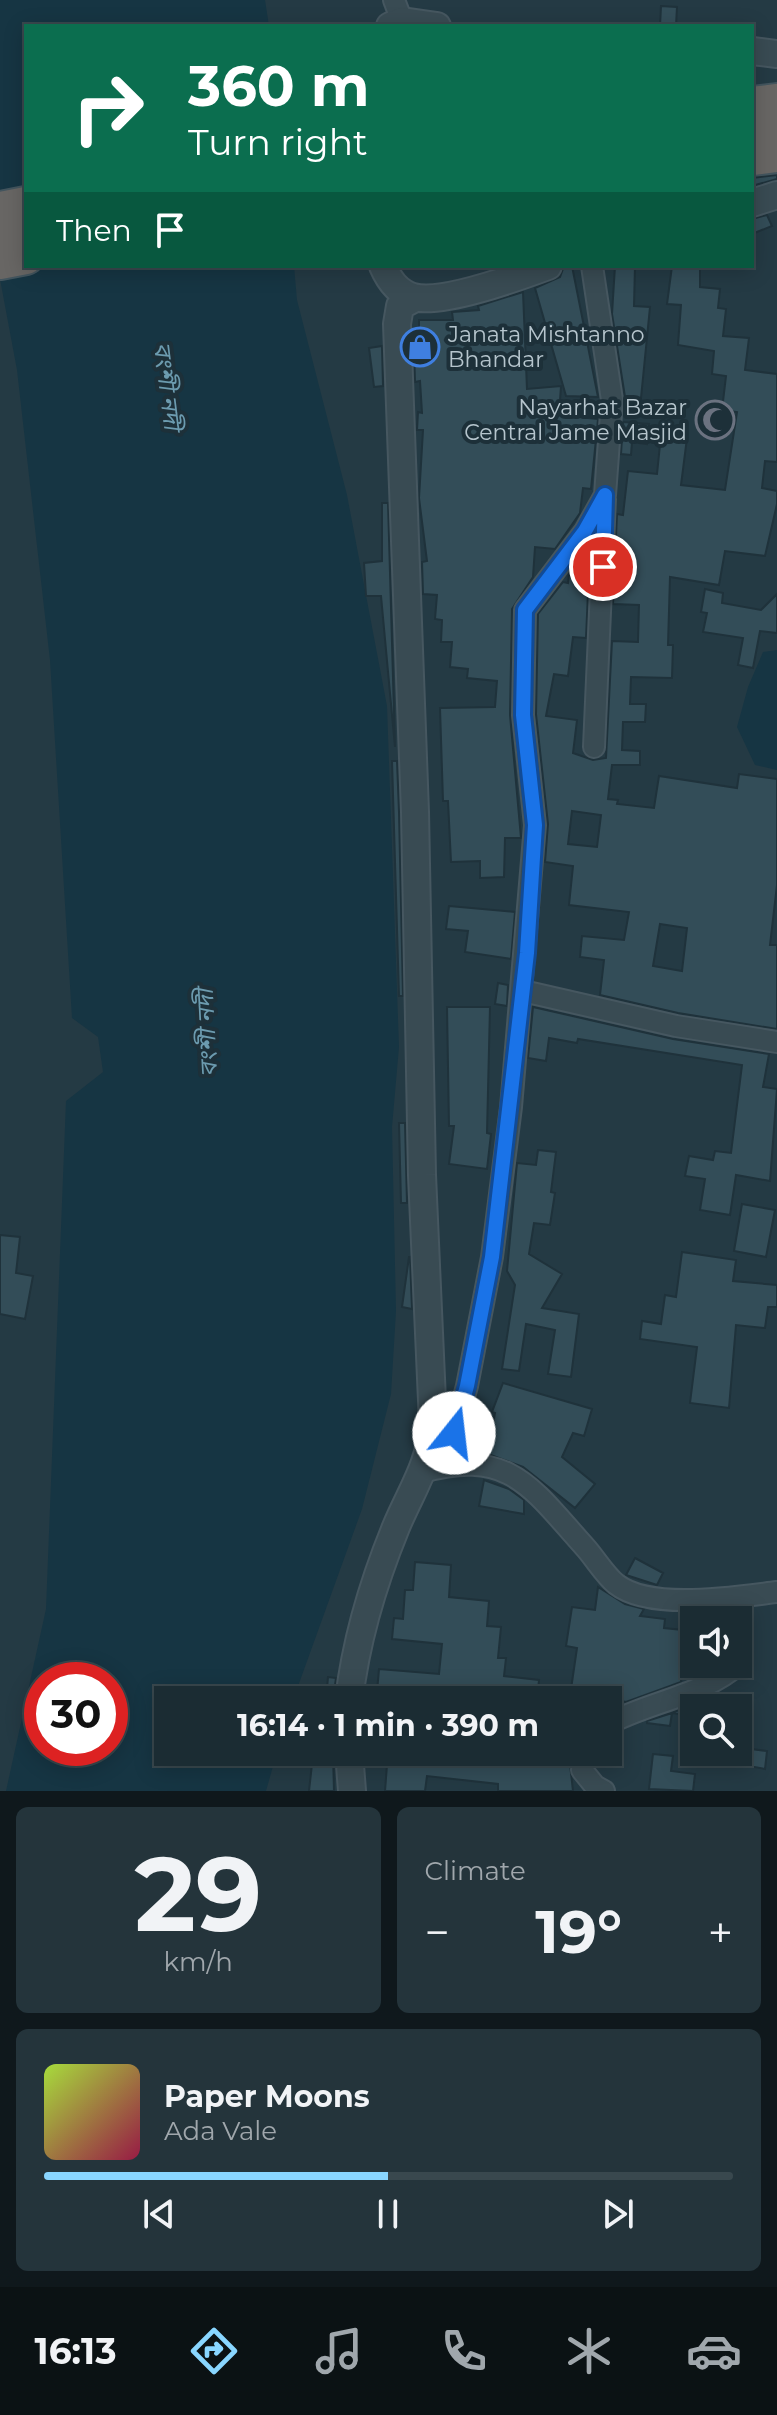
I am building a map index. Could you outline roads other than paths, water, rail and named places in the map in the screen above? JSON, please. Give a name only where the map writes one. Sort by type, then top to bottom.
[{"type":"highway","points":[[754,104],[777,101]]},
{"type":"highway","points":[[754,130],[777,125]]},
{"type":"highway","points":[[754,158],[777,155]]},
{"type":"highway","points":[[0,209],[24,204]]},
{"type":"highway","points":[[0,238],[24,233]]},
{"type":"highway","points":[[0,262],[24,257]]},
{"type":"street","points":[[395,16],[429,24]]},
{"type":"street","points":[[754,51],[777,54]]},
{"type":"street","points":[[754,202],[777,195]]},
{"type":"street","points":[[384,268],[390,282],[415,298]]},
{"type":"street","points":[[351,1686],[365,1610],[397,1526],[427,1462],[433,1423],[422,1175],[415,812],[397,324],[400,306],[415,298],[455,294],[541,268]]},
{"type":"street","points":[[592,268],[612,400],[594,747]]},
{"type":"street","points":[[427,1462],[454,1433],[467,1386],[492,1257],[523,991],[535,825],[523,715],[525,610],[585,531],[605,495]]},
{"type":"street","points":[[523,991],[676,1026],[777,1042]]},
{"type":"street","points":[[427,1462],[487,1464],[519,1476],[616,1584],[642,1596],[674,1601],[777,1592]]},
{"type":"street","points":[[739,1606],[742,1596]]},
{"type":"street","points":[[622,1716],[723,1678]]},
{"type":"street","points":[[350,1766],[352,1791]]},
{"type":"street","points":[[583,1766],[582,1770],[595,1786],[604,1791]]},
{"type":"water","name":"বংশী নদী","points":[[0,0],[265,0],[269,24],[24,24],[24,268],[294,268],[297,300],[347,495],[387,706],[399,1047],[392,1127],[396,1311],[391,1394],[362,1509],[298,1686],[154,1686],[154,1766],[273,1766],[266,1791],[6,1791],[24,1709],[24,1766],[128,1766],[128,1662],[34,1662],[46,1609],[66,1101],[103,1072],[98,1037],[72,1018],[50,660],[17,370],[0,279]]},
{"type":"water","points":[[777,650],[777,770],[755,765],[737,727],[748,687],[763,652]]},
{"type":"place","name":"Janata Mishtanno Bhandar","points":[[420,347]]},
{"type":"place","name":"Nayarhat Bazar Central Jame Masjid","points":[[715,420]]}]
